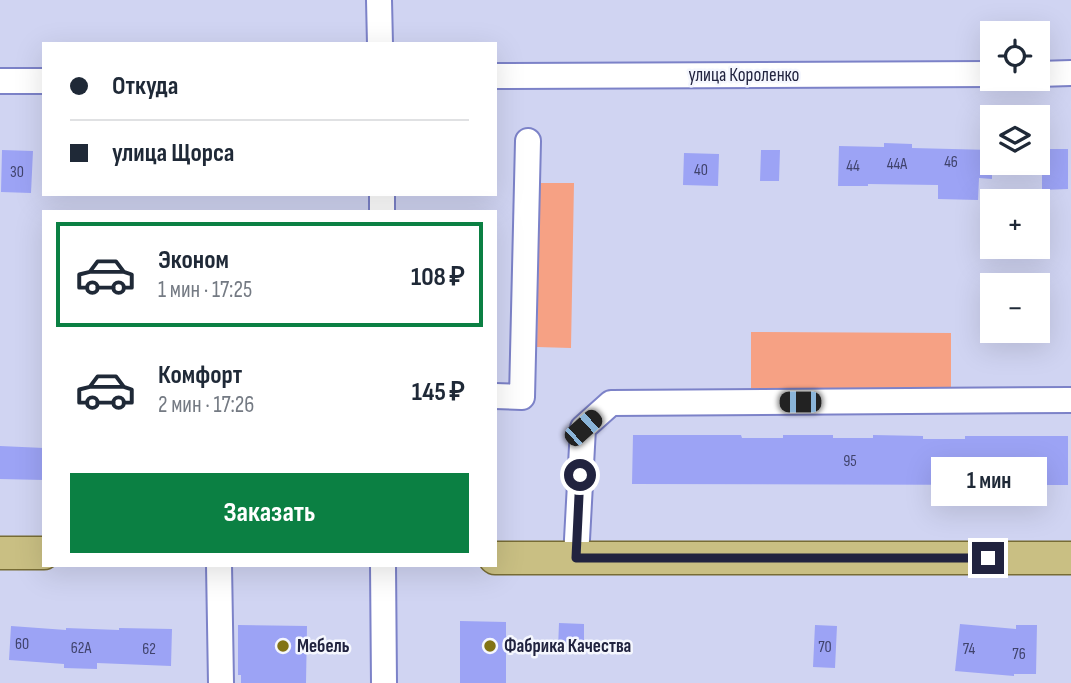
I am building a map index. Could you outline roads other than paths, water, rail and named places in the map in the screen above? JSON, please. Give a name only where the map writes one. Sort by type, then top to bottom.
[{"type":"main road","points":[[0,553],[42,553]]},
{"type":"main road","points":[[497,558],[1071,558]]},
{"type":"street","points":[[379,0],[380,42]]},
{"type":"street","points":[[1050,74],[1071,73]]},
{"type":"street","name":"улица Короленко","points":[[497,76],[980,74]]},
{"type":"street","points":[[0,81],[42,81]]},
{"type":"street","points":[[497,396],[522,397],[528,141]]},
{"type":"street","points":[[576,558],[583,428],[611,403],[1071,400]]},
{"type":"street","points":[[219,567],[221,683]]},
{"type":"street","points":[[383,567],[384,683]]},
{"type":"place","name":"Мебель","points":[[283,646]]},
{"type":"place","name":"Фабрика Качества","points":[[490,646]]}]
